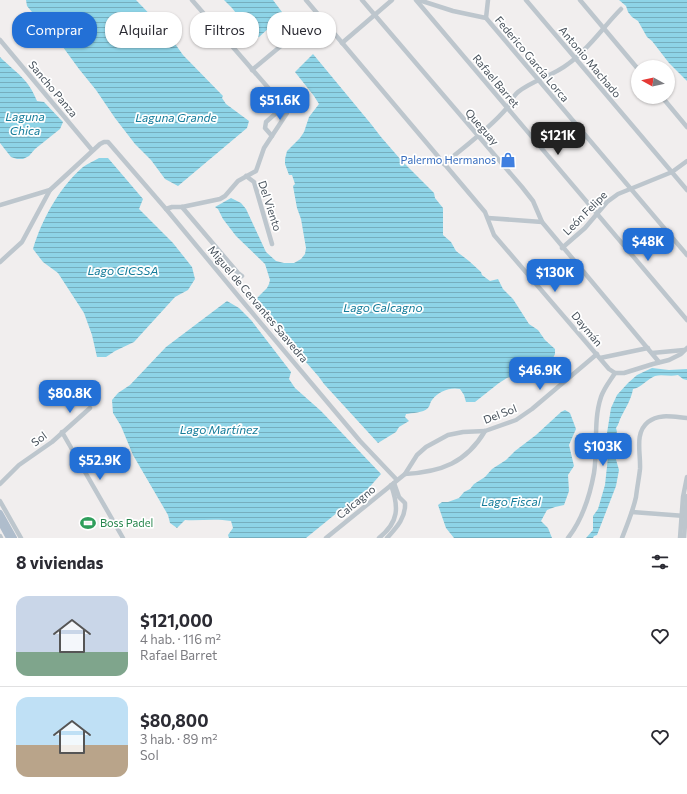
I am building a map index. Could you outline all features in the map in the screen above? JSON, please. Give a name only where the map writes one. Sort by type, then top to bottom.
[{"type":"main road","points":[[0,513],[14,538]]},
{"type":"main road","points":[[0,522],[9,538]]},
{"type":"street","points":[[192,0],[287,110],[286,115],[264,148],[254,182]]},
{"type":"street","name":"Daymán","points":[[306,0],[316,12]]},
{"type":"street","name":"Queguay","points":[[362,0],[533,201],[542,222],[562,248],[659,362]]},
{"type":"street","points":[[342,43],[392,0]]},
{"type":"street","name":"Rafael Barret","points":[[416,0],[687,320]]},
{"type":"street","points":[[486,18],[488,0]]},
{"type":"street","name":"Antonio Machado","points":[[526,0],[687,190]]},
{"type":"street","points":[[580,0],[631,61]]},
{"type":"street","points":[[421,6],[422,1]]},
{"type":"street","name":"Federico García Lorca","points":[[422,1],[453,11],[486,18],[687,255]]},
{"type":"street","points":[[444,164],[478,136],[507,108],[512,99],[519,92],[558,71],[575,58],[621,9]]},
{"type":"street","name":"Daymán","points":[[336,36],[485,212],[494,235],[609,369],[616,373]]},
{"type":"street","name":"Sancho Panza","points":[[0,40],[92,150]]},
{"type":"street","points":[[252,70],[278,48]]},
{"type":"street","points":[[668,104],[687,127]]},
{"type":"street","points":[[272,136],[266,128],[266,122],[284,106]]},
{"type":"street","name":"Miguel de Cervantes Saavedra","points":[[92,150],[104,142],[110,144],[394,483]]},
{"type":"street","points":[[0,262],[22,242],[50,190],[92,150]]},
{"type":"street","name":"León Felipe","points":[[562,248],[584,228],[612,198],[630,188],[672,172],[687,161]]},
{"type":"street","points":[[166,209],[220,199],[225,196],[238,181],[256,171]]},
{"type":"street","name":"Del Viento","points":[[246,176],[254,182],[272,244]]},
{"type":"street","points":[[0,206],[50,190]]},
{"type":"street","points":[[189,216],[190,209],[193,204]]},
{"type":"street","points":[[182,207],[242,276]]},
{"type":"street","points":[[488,218],[542,222]]},
{"type":"street","points":[[598,356],[648,348]]},
{"type":"street","points":[[652,353],[686,349]]},
{"type":"street","points":[[568,538],[578,523],[585,506],[594,473],[598,412],[601,397],[608,382],[616,373],[624,373],[669,360],[681,354],[686,349]]},
{"type":"street","name":"Del Sol","points":[[405,474],[417,455],[437,440],[448,435],[463,432],[485,431],[510,422],[527,413],[598,356]]},
{"type":"street","name":"Sol","points":[[0,484],[20,465],[52,442],[90,408]]},
{"type":"street","points":[[622,538],[636,498],[640,468],[639,440],[642,429],[649,421],[657,417],[687,418]]},
{"type":"street","points":[[405,474],[431,471],[456,462],[466,456],[485,431]]},
{"type":"street","points":[[62,432],[123,538]]},
{"type":"street","name":"Calcagno","points":[[326,538],[405,474]]},
{"type":"street","points":[[684,538],[683,490],[687,477]]},
{"type":"street","points":[[383,538],[394,521],[396,514],[394,483]]},
{"type":"street","points":[[383,538],[400,524],[405,513],[405,503],[399,497],[394,483]]},
{"type":"street","points":[[680,538],[687,496]]},
{"type":"street","points":[[0,501],[21,538]]},
{"type":"street","points":[[632,512],[683,516]]},
{"type":"water","name":"Laguna Grande","points":[[26,0],[136,0],[148,12],[105,12],[105,48],[178,48],[223,96],[222,98],[226,104],[249,121],[247,128],[178,186],[165,179],[151,160],[135,144],[64,48],[97,48],[97,12],[32,12],[27,6]]},
{"type":"water","points":[[224,0],[273,0],[282,12],[267,12],[267,30],[259,37],[259,12],[235,12]]},
{"type":"water","points":[[619,0],[687,0],[687,81],[675,69],[675,60],[667,60],[647,37],[638,21],[628,12],[626,6]]},
{"type":"water","name":"Lago Calcagno","points":[[313,54],[401,160],[434,193],[435,198],[443,208],[443,235],[451,242],[456,251],[490,281],[498,279],[503,289],[513,299],[529,324],[538,330],[545,340],[555,349],[553,358],[540,360],[524,369],[520,374],[507,378],[475,402],[466,402],[460,389],[445,390],[441,392],[432,400],[426,410],[406,414],[405,417],[409,421],[399,427],[396,432],[378,443],[324,384],[260,305],[255,302],[269,284],[270,280],[265,264],[236,236],[223,219],[218,209],[215,207],[231,198],[241,203],[246,209],[266,252],[276,261],[294,263],[301,259],[305,254],[306,248],[301,219],[297,208],[293,186],[295,184],[292,175],[289,175],[285,164],[285,159],[287,151],[300,138],[304,132],[309,117],[319,104],[295,72]]},
{"type":"water","name":"Laguna Chica","points":[[0,57],[26,81],[37,101],[44,102],[63,122],[60,129],[35,149],[29,156],[23,159],[11,157],[0,143]]},
{"type":"water","name":"Lago CICSSA","points":[[99,158],[108,158],[143,199],[139,209],[173,243],[192,267],[195,279],[188,290],[175,297],[134,342],[106,357],[97,357],[92,335],[84,313],[58,273],[43,262],[33,249],[46,215],[66,184],[83,167]]},
{"type":"water","name":"Lago Martínez","points":[[227,301],[239,308],[251,320],[291,372],[289,379],[295,388],[321,411],[381,474],[360,498],[338,512],[306,538],[229,538],[228,535],[233,528],[231,521],[225,520],[185,520],[177,528],[170,523],[168,515],[133,455],[121,426],[113,413],[112,400],[118,393],[130,385],[166,347]]},
{"type":"water","points":[[652,368],[669,370],[687,369],[687,380],[678,375],[658,375],[633,389],[630,400],[616,428],[617,432],[615,436],[618,451],[615,456],[619,470],[616,486],[597,535],[593,538],[586,538],[593,530],[593,516],[598,509],[605,485],[608,457],[607,433],[611,408],[617,395],[628,383],[637,375]]},
{"type":"water","name":"Lago Fiscal","points":[[565,410],[570,413],[576,429],[569,445],[574,466],[568,475],[569,491],[564,505],[547,510],[541,521],[548,528],[552,538],[454,538],[446,528],[438,505],[442,502],[448,502],[459,498],[464,492],[485,477],[492,469],[506,460]]},
{"type":"place","name":"Palermo Hermanos","points":[[508,160]]},
{"type":"place","name":"Boss Padel","points":[[88,523]]}]
